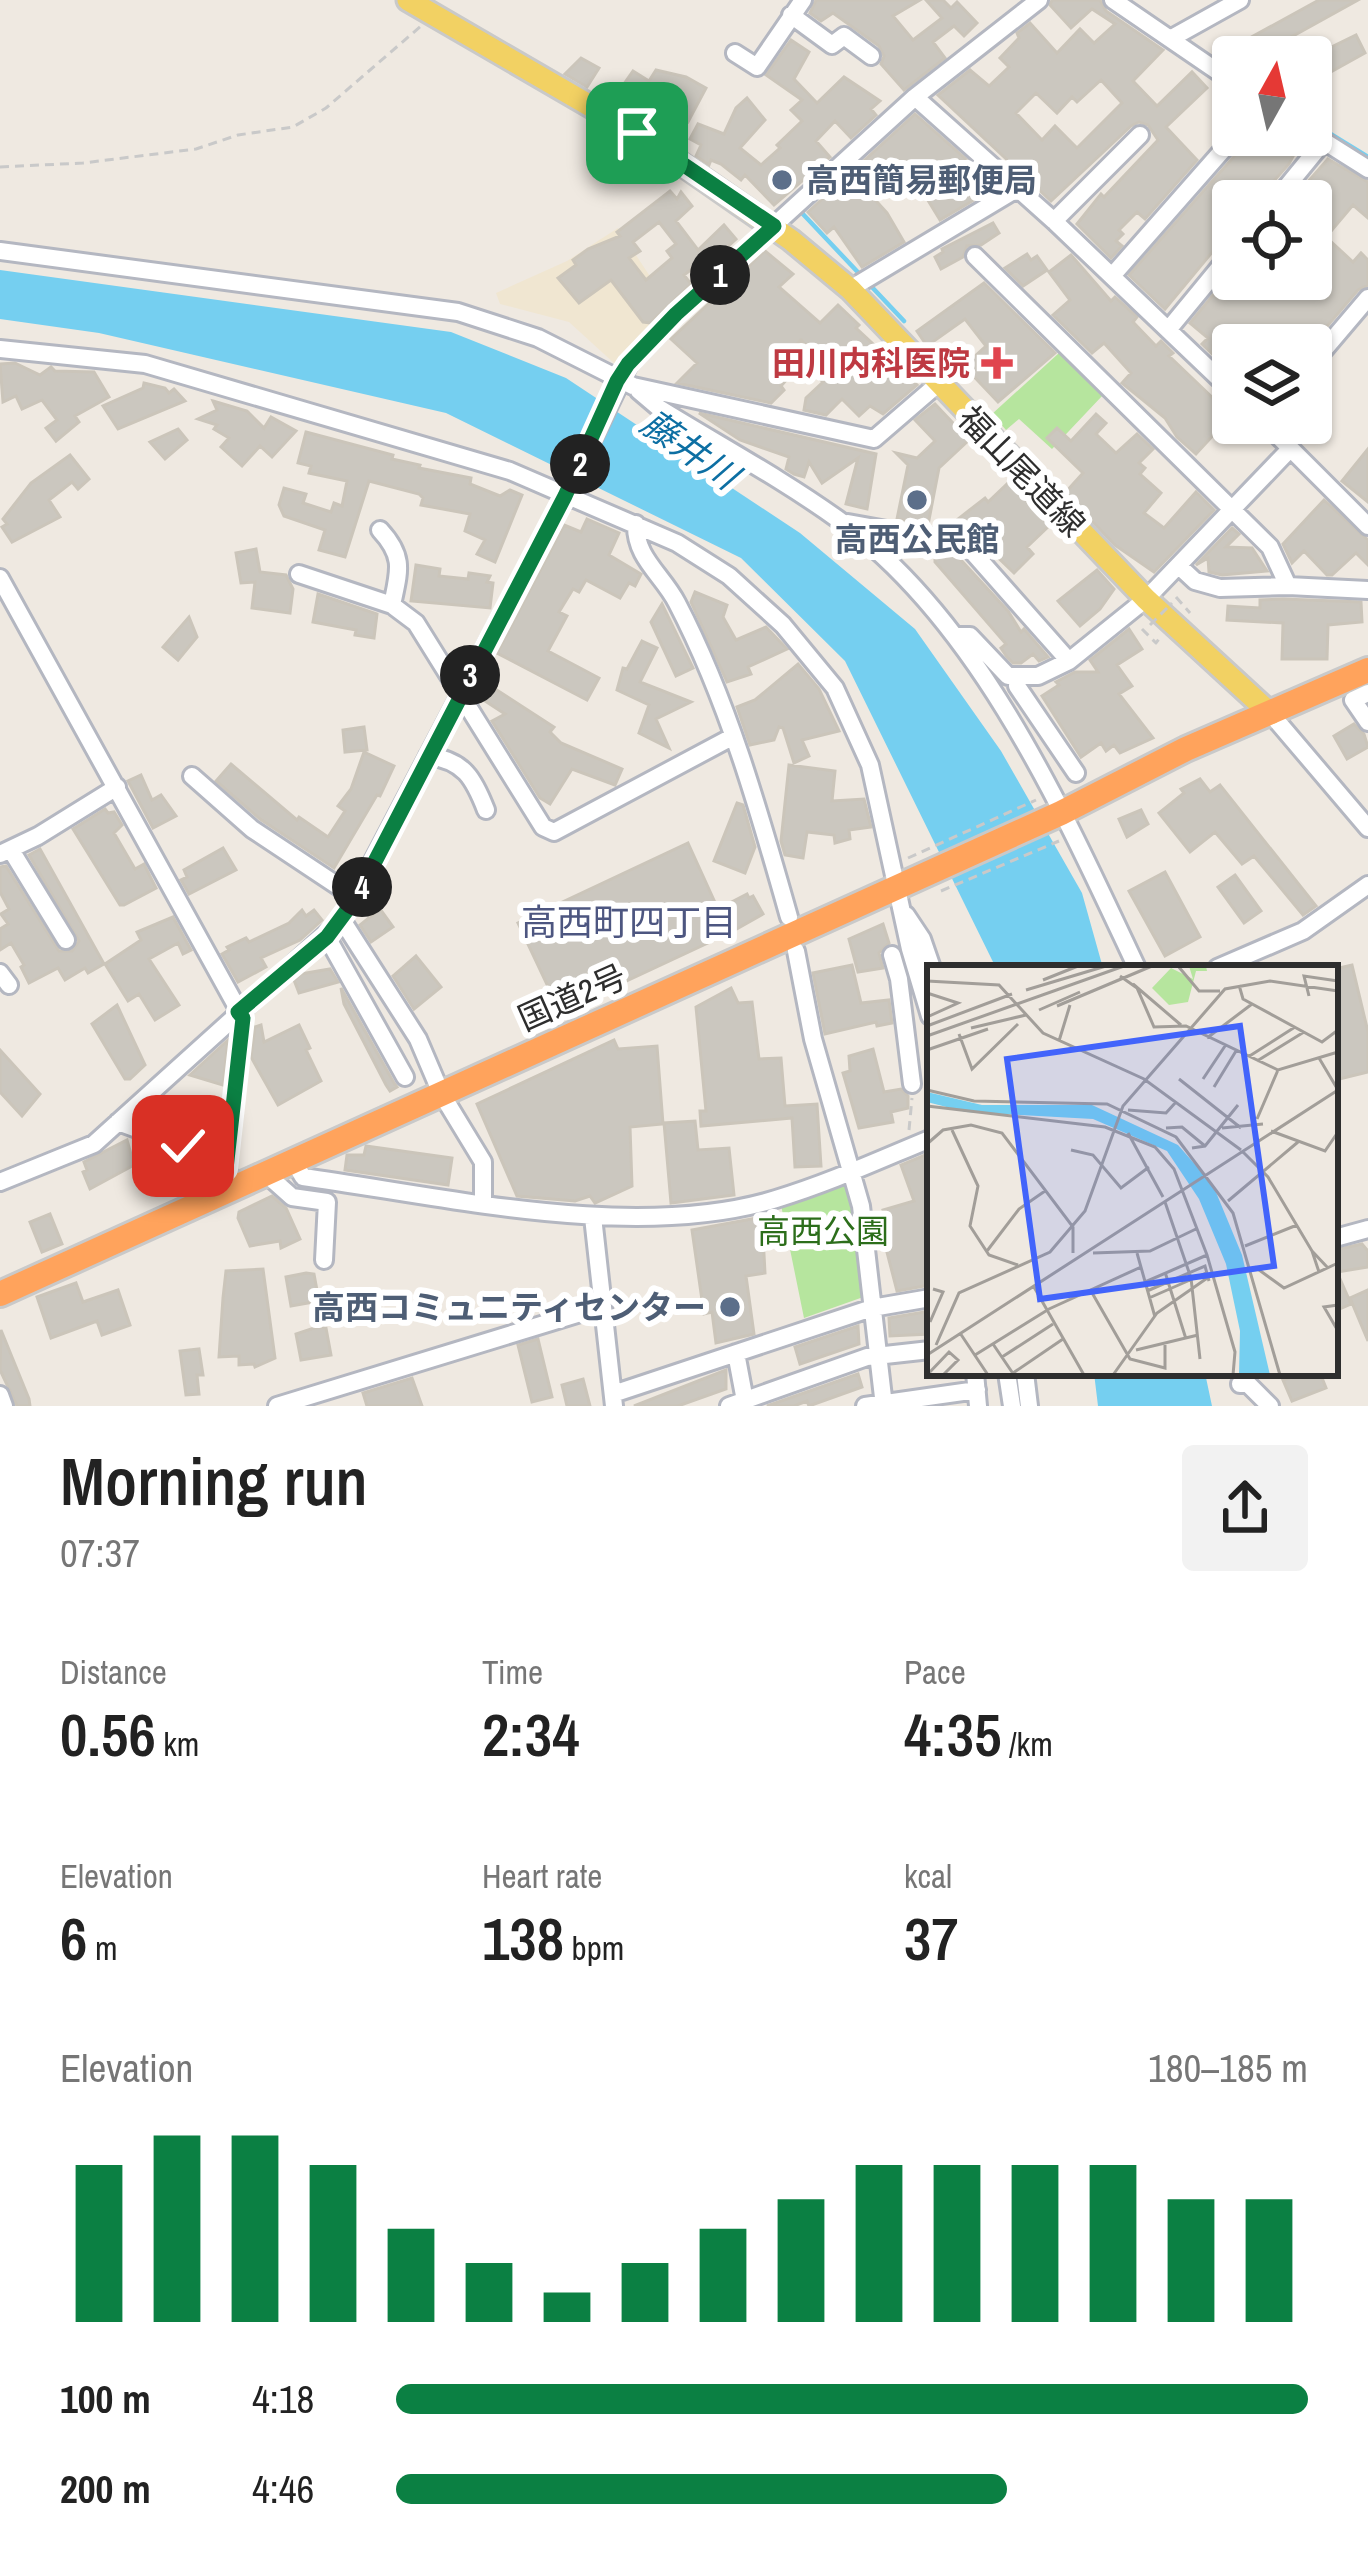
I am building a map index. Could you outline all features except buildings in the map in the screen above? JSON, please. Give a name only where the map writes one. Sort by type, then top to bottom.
[{"type":"highway","name":"国道2号","points":[[0,1294],[230,1177],[264,1172],[293,1160],[1062,814],[1186,749],[1368,670]]},
{"type":"main road","name":"福山尾道線","points":[[408,0],[637,133],[774,226],[850,289],[1146,599],[1271,714]]},
{"type":"street","points":[[735,53],[758,67],[802,0]]},
{"type":"street","points":[[0,1182],[94,1144],[342,920],[568,491],[628,364],[676,314],[915,97],[1039,0]]},
{"type":"street","points":[[1113,0],[1212,68]]},
{"type":"street","points":[[1170,39],[1240,0]]},
{"type":"street","points":[[790,16],[832,45],[844,36],[871,56]]},
{"type":"street","points":[[915,97],[1212,372]]},
{"type":"street","points":[[1054,221],[1140,135]]},
{"type":"street","points":[[1332,146],[1368,169]]},
{"type":"street","points":[[1112,276],[1218,156]]},
{"type":"street","points":[[850,289],[1015,190]]},
{"type":"street","points":[[0,251],[458,312],[538,338],[853,527],[910,583],[988,681],[1062,814],[1136,965]]},
{"type":"street","points":[[975,256],[1270,547],[1288,586]]},
{"type":"street","points":[[1168,330],[1212,277]]},
{"type":"street","points":[[1332,340],[1368,298]]},
{"type":"street","points":[[0,349],[145,364],[510,471],[568,491],[677,543],[729,576],[783,625],[835,688],[870,766],[927,1007]]},
{"type":"street","points":[[622,385],[874,439],[939,383]]},
{"type":"street","points":[[1286,444],[1368,526]]},
{"type":"street","points":[[956,637],[970,636],[1008,676],[1038,676],[1070,661],[1180,567],[1290,448]]},
{"type":"street","points":[[636,524],[636,546],[673,596],[699,645],[742,757],[789,917]]},
{"type":"street","points":[[853,527],[932,538],[954,531],[1070,661]]},
{"type":"street","points":[[380,530],[396,548],[399,570],[392,605]]},
{"type":"street","points":[[1180,567],[1195,581],[1220,588],[1368,590]]},
{"type":"street","points":[[299,574],[392,605],[416,623],[543,827],[554,832],[732,737]]},
{"type":"street","points":[[0,578],[243,1018],[230,1177],[183,1146],[118,1122]]},
{"type":"street","points":[[1018,676],[1017,686],[1076,772]]},
{"type":"street","points":[[1368,693],[1352,700],[1368,722]]},
{"type":"street","points":[[1271,714],[1368,828]]},
{"type":"street","points":[[428,756],[448,758],[470,773],[486,810]]},
{"type":"street","points":[[192,776],[252,829],[356,898]]},
{"type":"street","points":[[66,940],[5,852],[117,787]]},
{"type":"street","points":[[1224,965],[1303,931],[1368,885]]},
{"type":"street","points":[[342,920],[418,1040],[441,1093],[483,1162],[483,1202]]},
{"type":"street","points":[[327,937],[405,1077]]},
{"type":"street","points":[[796,951],[813,1039],[861,1206],[878,1356],[877,1405],[977,1390]]},
{"type":"street","points":[[892,956],[916,972]]},
{"type":"street","points":[[912,1084],[916,972]]},
{"type":"street","points":[[293,1160],[303,1177],[592,1217],[668,1217],[773,1201],[927,1140]]},
{"type":"street","points":[[264,1172],[292,1197],[327,1202],[324,1260]]},
{"type":"street","points":[[592,1217],[613,1400],[872,1307],[927,1298]]},
{"type":"street","points":[[1338,1237],[1368,1229]]},
{"type":"street","points":[[277,1406],[603,1306]]},
{"type":"street","points":[[736,1353],[740,1404],[878,1356],[927,1350]]},
{"type":"street","points":[[1239,1379],[1244,1406]]},
{"type":"street","points":[[1239,1379],[1270,1406]]},
{"type":"street","points":[[0,1395],[4,1406]]},
{"type":"path","points":[[0,167],[83,163],[196,148],[238,135],[293,127],[326,108],[433,16]]},
{"type":"path","points":[[1142,629],[1156,643],[1162,637],[1150,625],[1172,603]]},
{"type":"path","points":[[900,885],[1062,814]]},
{"type":"path","points":[[900,885],[1062,814]]},
{"type":"path","points":[[910,1147],[912,1084]]},
{"type":"shaded area","points":[[618,228],[671,308],[615,364],[569,322],[500,304],[496,293],[567,261]]},
{"type":"green space","points":[[1059,353],[1103,395],[1052,449],[1019,419],[1006,430],[992,414]]},
{"type":"green space","name":"高西公園","points":[[848,1183],[869,1295],[804,1318],[781,1205]]},
{"type":"water","points":[[0,270],[451,332],[566,378],[800,533],[915,629],[1001,751],[1082,893],[1102,965],[995,965],[845,661],[741,558],[446,413],[99,333],[0,319]]},
{"type":"water","points":[[1094,1376],[1206,1376],[1212,1406],[1098,1406]]},
{"type":"waterway","points":[[1332,135],[1368,157]]},
{"type":"waterway","points":[[801,212],[904,321]]},
{"type":"place","name":"高西簡易郵便局","points":[[782,180]]},
{"type":"place","name":"田川内科医院","points":[[997,363]]},
{"type":"place","name":"高西公民館","points":[[917,500]]},
{"type":"place","name":"高西コミュニティセンター","points":[[730,1307]]},
{"type":"district","name":"高西町四丁目","points":[[629,922]]},
{"type":"route","points":[[183,1146],[226,1169],[243,1018],[238,1012],[327,937],[356,898],[565,496],[628,364],[774,226],[637,133]]},
{"type":"water label","name":"藤井川","points":[[690,449]]}]
